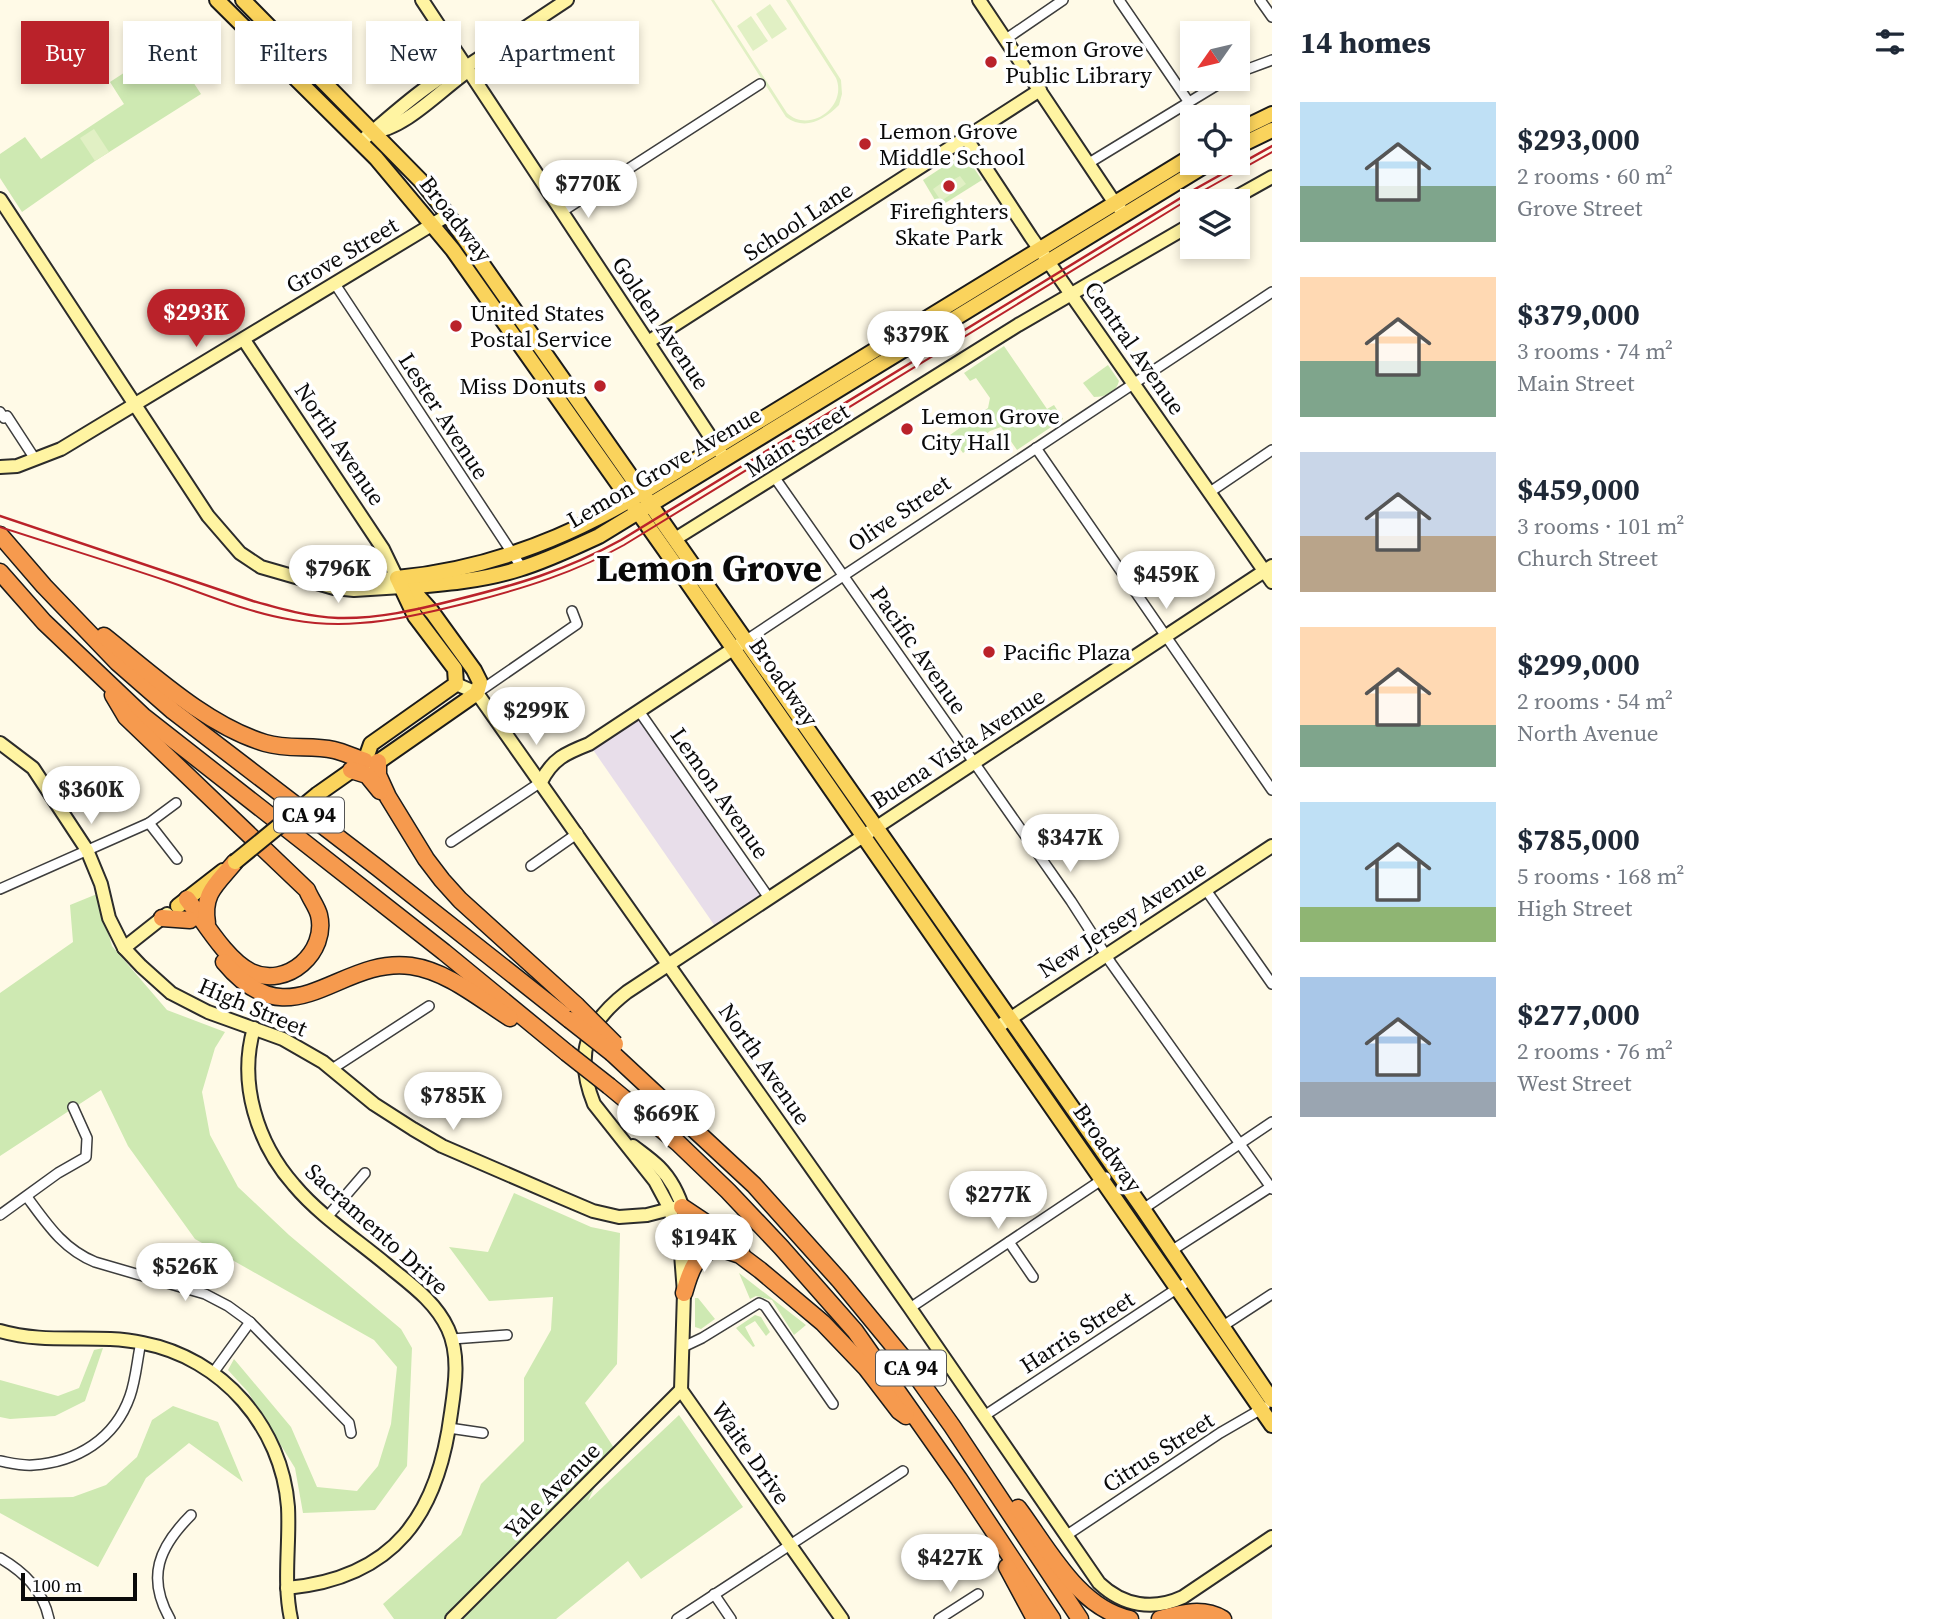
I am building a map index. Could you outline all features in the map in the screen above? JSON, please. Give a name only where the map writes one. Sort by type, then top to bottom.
[{"type":"highway","name":"CA 94","points":[[0,535],[117,662],[173,711],[573,1012],[754,1185],[905,1360],[1080,1619]]},
{"type":"highway","name":"CA 94","points":[[0,572],[44,622],[104,681],[154,724],[444,952],[678,1143],[781,1247],[855,1331],[959,1479],[1052,1619]]},
{"type":"highway","points":[[58,600],[201,712],[231,729],[264,743],[294,749],[334,750],[365,765],[378,775],[388,797],[426,859],[460,900],[573,1012]]},
{"type":"highway","points":[[104,681],[126,718],[307,890],[319,916],[318,941],[302,967],[278,976],[253,974],[235,961],[208,926],[183,902]]},
{"type":"highway","points":[[365,765],[370,776],[388,797]]},
{"type":"highway","points":[[208,926],[206,900],[235,862]]},
{"type":"highway","points":[[183,902],[190,920],[234,974],[260,992],[276,997],[295,997],[316,992],[361,972],[388,966],[410,966],[445,977],[567,1053]]},
{"type":"highway","points":[[162,918],[190,920]]},
{"type":"highway","points":[[676,1208],[715,1229],[831,1331],[866,1368],[899,1410],[925,1431]]},
{"type":"highway","points":[[684,1293],[695,1263],[710,1250],[729,1250],[760,1270]]},
{"type":"highway","points":[[975,1460],[1014,1502],[1077,1588],[1098,1607],[1130,1619]]},
{"type":"highway","points":[[959,1479],[1035,1619]]},
{"type":"highway","points":[[1160,1619],[1187,1612],[1199,1612],[1223,1619]]},
{"type":"main road","name":"Broadway","points":[[217,0],[360,142],[433,224],[640,502],[675,539],[863,836],[1177,1288],[1268,1404]]},
{"type":"main road","name":"Broadway","points":[[243,0],[421,181],[448,215],[640,502],[739,644],[876,828],[1223,1326],[1268,1404],[1272,1425]]},
{"type":"main road","points":[[1250,125],[1272,114]]},
{"type":"main road","points":[[1250,141],[1272,130]]},
{"type":"main road","name":"Lemon Grove Avenue","points":[[721,453],[1039,248],[1180,163]]},
{"type":"main road","name":"Lemon Grove Avenue","points":[[405,582],[463,582],[522,568],[599,536],[640,502],[1049,261],[1189,175]]},
{"type":"main road","name":"Lemon Grove Avenue","points":[[405,582],[513,555],[640,502]]},
{"type":"main road","name":"North Avenue","points":[[405,582],[425,607],[432,611],[474,670],[480,682],[477,692]]},
{"type":"main road","name":"North Avenue","points":[[405,582],[415,616],[455,669],[456,684]]},
{"type":"main road","points":[[432,611],[438,591],[463,582]]},
{"type":"main road","points":[[365,765],[371,744],[456,684]]},
{"type":"main road","points":[[183,902],[318,794],[409,740],[477,692]]},
{"type":"main road","points":[[407,719],[409,740]]},
{"type":"street","name":"Golden Avenue","points":[[422,0],[721,453]]},
{"type":"street","points":[[360,142],[427,88],[458,67],[466,67],[567,0]]},
{"type":"street","points":[[979,0],[1114,202],[1125,214]]},
{"type":"street","points":[[1006,39],[1063,0]]},
{"type":"street","points":[[1119,0],[1188,102]]},
{"type":"street","points":[[1260,0],[1272,17]]},
{"type":"street","points":[[1250,68],[1272,60]]},
{"type":"street","points":[[563,211],[760,84]]},
{"type":"street","name":"School Lane","points":[[648,342],[1040,90]]},
{"type":"street","points":[[1089,163],[1207,91]]},
{"type":"street","name":"Central Avenue","points":[[966,138],[1134,384],[1270,573]]},
{"type":"street","points":[[1250,189],[1272,177]]},
{"type":"street","name":"Lemon Grove Avenue","points":[[0,199],[208,516],[240,553],[261,567],[354,590],[405,582]]},
{"type":"street","name":"Grove Street","points":[[0,467],[17,466],[61,449],[448,215]]},
{"type":"street","name":"Main Street","points":[[675,539],[1018,325],[1180,230]]},
{"type":"street","name":"Lester Avenue","points":[[335,284],[522,568]]},
{"type":"street","name":"Olive Street","points":[[451,842],[541,782],[548,766],[573,750],[589,744],[1272,292]]},
{"type":"street","name":"North Avenue","points":[[244,340],[405,582]]},
{"type":"street","points":[[0,412],[4,418],[8,416],[35,459]]},
{"type":"street","points":[[1036,448],[1272,790]]},
{"type":"street","points":[[1210,492],[1272,450]]},
{"type":"street","name":"Pacific Avenue","points":[[775,478],[1106,955],[1272,1188]]},
{"type":"street","name":"Buena Vista Avenue","points":[[668,965],[1166,636],[1270,573]]},
{"type":"street","points":[[456,684],[477,692],[577,624],[572,611]]},
{"type":"street","name":"North Avenue","points":[[477,692],[1105,1589],[1127,1602],[1152,1606],[1168,1603],[1183,1597],[1272,1537]]},
{"type":"street","name":"Lemon Avenue","points":[[639,711],[769,898]]},
{"type":"street","name":"High Street","points":[[1,745],[33,768],[87,849],[101,884],[109,918],[124,947],[155,979],[189,1004],[283,1039],[332,1069],[374,1104],[442,1146],[593,1211],[632,1217],[676,1208]]},
{"type":"street","points":[[0,890],[149,823],[176,803]]},
{"type":"street","points":[[149,823],[177,859]]},
{"type":"street","points":[[531,866],[578,833]]},
{"type":"street","name":"New Jersey Avenue","points":[[996,1028],[1272,846]]},
{"type":"street","points":[[1206,890],[1272,984]]},
{"type":"street","points":[[124,947],[183,902]]},
{"type":"street","name":"Waite Drive","points":[[668,965],[617,999],[600,1016],[583,1052],[588,1089],[594,1104],[609,1125],[660,1167],[668,1177],[676,1208],[684,1293],[681,1390],[842,1619]]},
{"type":"street","points":[[332,1069],[429,1006]]},
{"type":"street","name":"Sacramento Drive","points":[[254,1028],[247,1060],[250,1089],[259,1127],[270,1152],[304,1196],[427,1297],[452,1339],[456,1381],[446,1450],[434,1489],[405,1534],[389,1549],[355,1571],[320,1583],[287,1588]]},
{"type":"street","points":[[0,1215],[58,1173],[86,1157],[87,1138],[73,1107]]},
{"type":"street","points":[[1143,1209],[1272,1122]]},
{"type":"street","points":[[910,1308],[1116,1170]]},
{"type":"street","points":[[328,1216],[365,1173]]},
{"type":"street","points":[[1171,1251],[1272,1188]]},
{"type":"street","points":[[27,1197],[58,1238],[79,1255],[205,1294],[250,1322],[349,1423],[351,1433]]},
{"type":"street","points":[[1009,1241],[1033,1277]]},
{"type":"street","name":"Harris Street","points":[[984,1416],[1191,1280]]},
{"type":"street","points":[[1223,1326],[1272,1294]]},
{"type":"street","points":[[684,1347],[759,1303],[765,1306],[833,1404]]},
{"type":"street","points":[[213,1373],[250,1322]]},
{"type":"street","points":[[0,1331],[39,1339],[141,1342],[187,1357],[231,1388],[253,1412],[267,1433],[277,1457],[288,1507],[287,1588],[291,1619]]},
{"type":"street","points":[[452,1339],[507,1335]]},
{"type":"street","points":[[0,1461],[30,1465],[57,1461],[72,1457],[98,1442],[116,1423],[128,1400],[141,1342]]},
{"type":"street","name":"Yale Avenue","points":[[453,1619],[681,1390]]},
{"type":"street","name":"Citrus Street","points":[[1067,1535],[1268,1404]]},
{"type":"street","points":[[449,1428],[483,1433]]},
{"type":"street","points":[[677,1619],[903,1471]]},
{"type":"street","points":[[170,1619],[160,1598],[157,1573],[170,1537],[191,1515]]},
{"type":"street","points":[[0,1558],[22,1572],[34,1586],[43,1599],[49,1619]]},
{"type":"street","points":[[714,1594],[731,1619]]},
{"type":"street","points":[[939,1619],[978,1594]]},
{"type":"shaded area","points":[[639,711],[766,897],[717,929],[589,744]]},
{"type":"green space","points":[[711,0],[714,0],[787,113],[796,119],[815,119],[832,107],[838,89],[836,78],[786,0],[790,0],[841,80],[842,94],[839,105],[814,122],[800,123],[786,117]]},
{"type":"green space","points":[[770,4],[787,29],[772,39],[756,14]]},
{"type":"green space","points":[[751,16],[768,41],[753,51],[737,26]]},
{"type":"green space","points":[[123,73],[123,84],[194,84],[201,94],[95,161],[22,212],[0,178],[0,154],[25,137],[41,159],[124,104],[110,82]]},
{"type":"green space","points":[[94,129],[109,152],[95,161],[80,138]]},
{"type":"green space","points":[[961,155],[967,158],[982,180],[939,207],[923,180]]},
{"type":"green space","name":"Firefighters Skate Park","points":[[960,176],[966,184],[941,201],[933,189],[950,177],[953,180]]},
{"type":"green space","points":[[1004,346],[1047,409],[1054,405],[1063,419],[1017,450],[1001,427],[990,431],[963,453],[950,435],[988,408],[990,398],[976,378],[970,381],[964,373]]},
{"type":"green space","points":[[1108,365],[1119,381],[1118,385],[1110,394],[1094,397],[1083,383]]},
{"type":"green space","points":[[97,894],[112,946],[167,1010],[225,1032],[215,1048],[202,1092],[210,1135],[238,1187],[289,1235],[401,1329],[412,1348],[407,1466],[375,1510],[303,1513],[295,1468],[248,1392],[228,1370],[234,1359],[291,1427],[317,1487],[357,1491],[378,1466],[391,1424],[397,1367],[374,1340],[195,1239],[128,1146],[101,1090],[0,1156],[0,993],[73,942],[70,905]]},
{"type":"green space","points":[[514,1193],[591,1227],[620,1233],[617,1364],[585,1403],[614,1448],[588,1501],[679,1415],[743,1507],[641,1579],[628,1561],[556,1619],[394,1619],[383,1604],[461,1535],[481,1484],[524,1441],[524,1378],[551,1330],[553,1297],[489,1301],[449,1247],[488,1252]]},
{"type":"green space","points":[[739,1273],[806,1325],[794,1335],[772,1300],[756,1296],[750,1299]]},
{"type":"green space","points":[[695,1298],[698,1298],[715,1319],[701,1329],[695,1327]]},
{"type":"green space","points":[[755,1315],[761,1317],[770,1332],[766,1336],[755,1321],[745,1327],[755,1346],[753,1347],[736,1328]]},
{"type":"green space","points":[[103,1348],[85,1401],[55,1416],[10,1419],[0,1417],[0,1380],[58,1396],[79,1388],[94,1350]]},
{"type":"green space","points":[[173,1406],[218,1422],[243,1482],[189,1443],[146,1478],[98,1567],[0,1513],[0,1499],[73,1497],[106,1485],[137,1457],[152,1420]]},
{"type":"tram line","points":[[0,527],[245,608],[277,617],[316,623],[383,621],[449,608],[511,591],[569,571],[624,545],[1199,193],[1272,152]]},
{"type":"railway","points":[[0,516],[253,601],[316,616],[353,618],[382,615],[499,589],[560,569],[621,540],[1197,188],[1272,146]]},
{"type":"place","name":"Lemon Grove Public Library","points":[[991,62]]},
{"type":"place","name":"Lemon Grove Middle School","points":[[865,144]]},
{"type":"place","name":"Firefighters Skate Park","points":[[949,186]]},
{"type":"place","name":"United States Postal Service","points":[[456,326]]},
{"type":"place","name":"Miss Donuts","points":[[600,386]]},
{"type":"place","name":"Lemon Grove City Hall","points":[[907,429]]},
{"type":"place","name":"Pacific Plaza","points":[[989,652]]},
{"type":"district","name":"Lemon Grove","points":[[709,568]]}]
